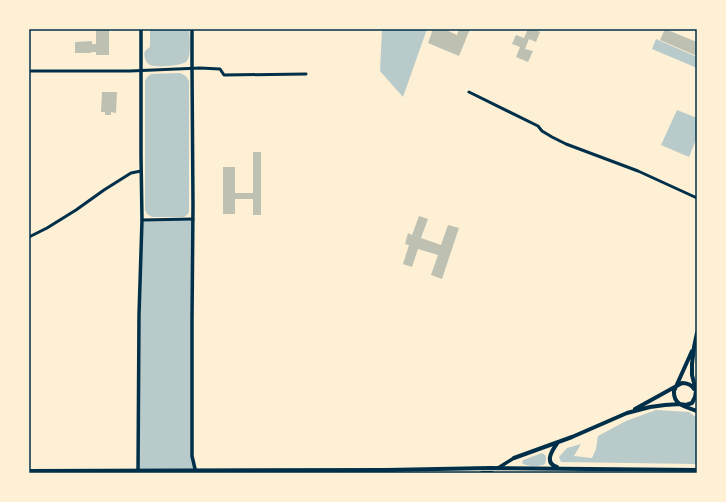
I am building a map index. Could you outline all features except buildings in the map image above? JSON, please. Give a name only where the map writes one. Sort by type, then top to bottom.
[{"type":"main road","points":[[627,413],[650,407],[680,404],[686,405],[692,403],[696,392],[692,375],[692,364],[697,333]]},
{"type":"main road","points":[[694,347],[676,386],[674,396],[676,401],[680,404],[697,411]]},
{"type":"main road","points":[[514,458],[558,442],[627,413],[682,383],[688,383],[693,386],[696,392]]},
{"type":"main road","points":[[558,442],[554,448],[550,462],[553,466],[561,469]]},
{"type":"main road","points":[[29,471],[196,472],[498,468],[697,470]]},
{"type":"main road","points":[[482,473],[492,473]]},
{"type":"street","points":[[138,472],[139,322],[142,220],[142,29]]},
{"type":"street","points":[[192,29],[192,456],[196,472]]},
{"type":"street","points":[[29,71],[200,68],[220,69],[224,75],[306,74]]},
{"type":"street","points":[[469,92],[538,126],[542,131],[566,144],[638,171],[697,198]]},
{"type":"street","points":[[29,237],[76,210],[131,173],[141,171]]},
{"type":"street","points":[[142,220],[193,219]]},
{"type":"street","points":[[498,468],[514,458]]},
{"type":"shaded area","points":[[150,29],[189,30],[190,51],[187,61],[185,63],[169,66],[153,66],[147,63],[144,55],[145,51],[150,47]]},
{"type":"shaded area","points":[[382,29],[427,29],[403,97],[380,71]]},
{"type":"shaded area","points":[[656,39],[697,57],[697,68],[652,49]]},
{"type":"shaded area","points":[[180,73],[186,76],[189,81],[189,212],[184,217],[152,217],[147,214],[145,210],[145,81],[151,74]]},
{"type":"shaded area","points":[[677,110],[697,118],[697,137],[689,157],[661,145]]},
{"type":"shaded area","points":[[193,219],[192,456],[196,473],[138,473],[142,220]]},
{"type":"shaded area","points":[[656,410],[689,412],[697,418],[697,464],[561,462],[559,457],[567,448],[581,444],[574,456],[592,458],[596,449],[598,436],[626,421]]},
{"type":"shaded area","points":[[542,453],[546,456],[545,464],[533,466],[522,463],[523,460]]},
{"type":"shaded area","points":[[576,471],[697,473],[576,473]]}]
